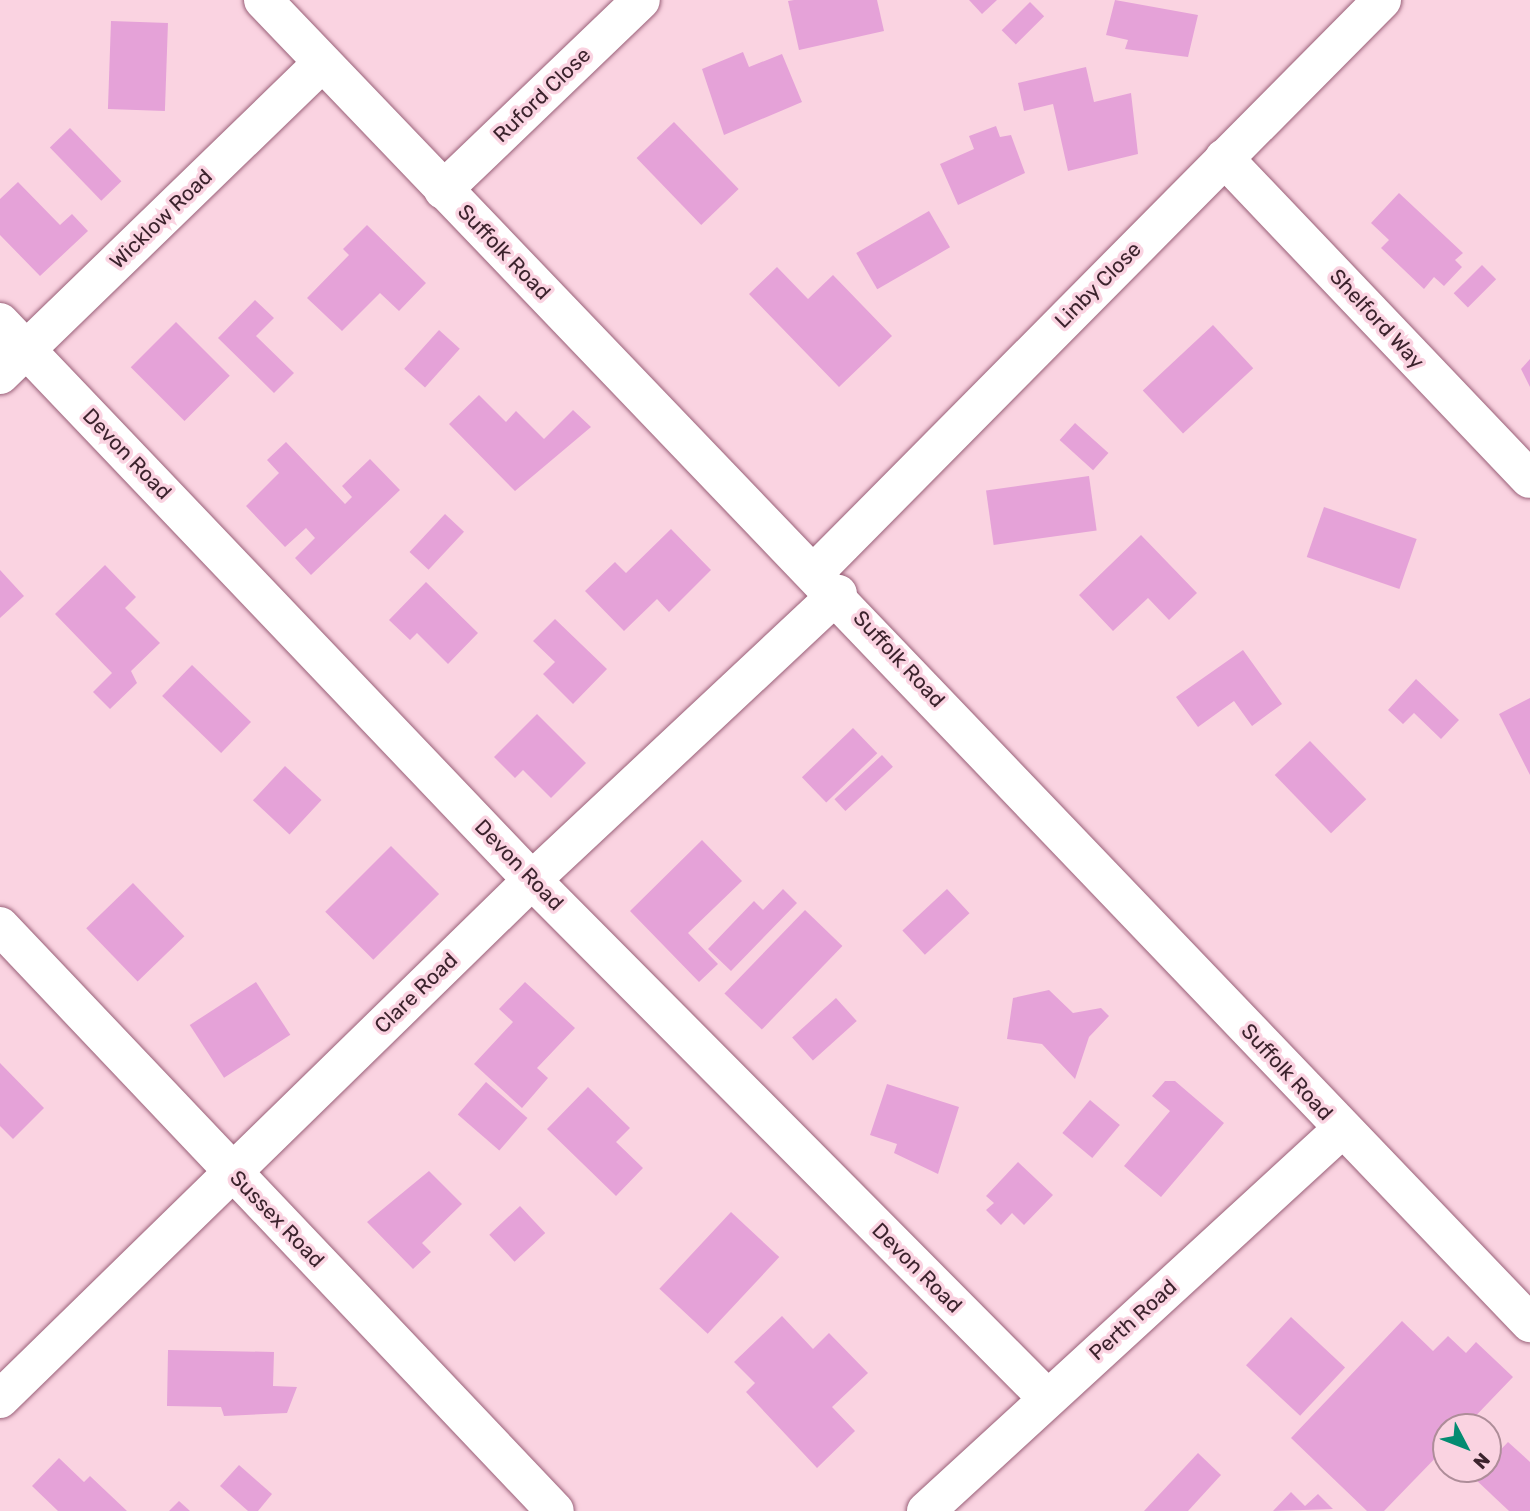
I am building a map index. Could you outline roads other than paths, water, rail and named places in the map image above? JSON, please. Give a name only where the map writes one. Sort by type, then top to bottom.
[{"type":"street","name":"Suffolk Road","points":[[263,0],[443,190],[827,582],[1341,1130],[1530,1323]]},
{"type":"street","name":"Ruford Close","points":[[443,190],[642,0]]},
{"type":"street","name":"Linby Close","points":[[827,582],[1224,158],[1382,0]]},
{"type":"street","name":"Wicklow Road","points":[[13,362],[322,63]]},
{"type":"street","name":"Shelford Way","points":[[1224,158],[1530,480]]},
{"type":"street","name":"Devon Road","points":[[0,322],[13,362],[1046,1398]]},
{"type":"street","name":"Clare Road","points":[[0,1399],[532,880],[827,582]]},
{"type":"street","name":"Sussex Road","points":[[0,926],[555,1511]]},
{"type":"street","name":"Perth Road","points":[[926,1511],[1341,1130]]}]
